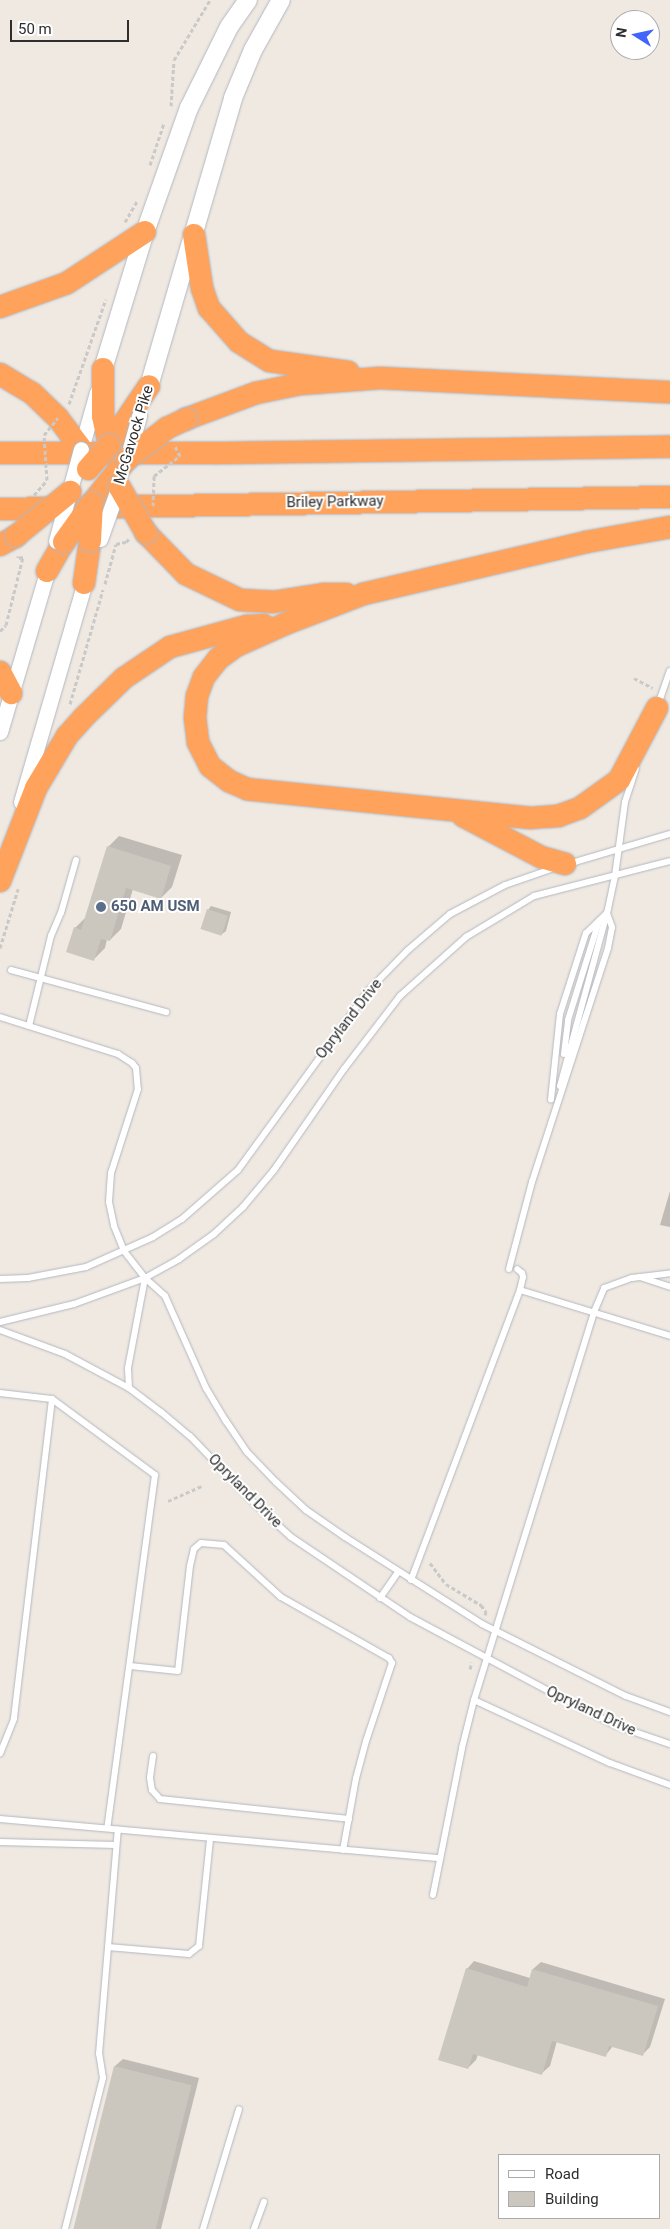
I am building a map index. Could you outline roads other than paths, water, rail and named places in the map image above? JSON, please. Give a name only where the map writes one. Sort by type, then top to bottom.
[{"type":"highway","points":[[0,307],[67,283],[145,232]]},
{"type":"highway","points":[[194,235],[202,288],[209,308],[240,342],[270,361],[381,378],[670,392]]},
{"type":"highway","points":[[103,369],[96,416],[120,472],[139,533],[186,574],[240,600],[273,602],[325,594],[363,594]]},
{"type":"highway","points":[[0,374],[63,412],[84,459],[92,503],[95,540],[84,583]]},
{"type":"highway","points":[[47,572],[60,542],[92,503],[120,472],[176,424],[256,392],[300,384],[381,378]]},
{"type":"highway","points":[[8,541],[70,492],[84,459],[109,445],[134,416],[149,386]]},
{"type":"highway","points":[[0,453],[218,453],[670,447]]},
{"type":"highway","name":"Briley Parkway","points":[[0,509],[670,497]]},
{"type":"highway","points":[[657,708],[619,780],[580,808],[558,816],[531,818],[247,789],[229,781],[210,766],[198,742],[195,718],[197,696],[204,677],[218,659],[236,646],[285,624],[363,594],[586,542],[670,527]]},
{"type":"highway","points":[[0,881],[36,788],[52,758],[66,736],[124,678],[170,647],[247,626],[285,624]]},
{"type":"highway","points":[[0,672],[11,694]]},
{"type":"highway","points":[[449,809],[541,858],[565,864]]},
{"type":"main road","points":[[103,369],[145,232],[189,108],[229,27],[248,0]]},
{"type":"main road","name":"McGavock Pike","points":[[149,386],[233,98],[253,50],[281,0]]},
{"type":"street","points":[[84,459],[96,416]]},
{"type":"street","name":"McGavock Pike","points":[[95,540],[120,472],[134,416]]},
{"type":"street","points":[[60,542],[70,492]]},
{"type":"street","points":[[0,732],[47,572]]},
{"type":"street","points":[[0,876],[84,583]]},
{"type":"lane","points":[[643,750],[670,671]]},
{"type":"lane","points":[[509,1269],[607,913],[615,876],[625,802],[640,759]]},
{"type":"lane","name":"Opryland Drive","points":[[0,1279],[28,1278],[86,1267],[124,1251],[182,1219],[238,1170],[368,991],[408,950],[450,914],[505,885],[565,864],[670,834]]},
{"type":"lane","points":[[29,1026],[53,932],[61,913],[76,860]]},
{"type":"lane","name":"Opryland Drive","points":[[0,1322],[74,1304],[145,1278],[179,1259],[214,1234],[243,1207],[274,1170],[344,1069],[400,996],[466,937],[534,896],[670,861]]},
{"type":"lane","points":[[554,1100],[560,1014],[586,933],[607,913]]},
{"type":"lane","points":[[554,1100],[582,1035],[608,948],[612,927],[607,913]]},
{"type":"lane","points":[[562,1072],[568,1020],[600,920]]},
{"type":"lane","points":[[11,970],[166,1012]]},
{"type":"lane","name":"Opryland Drive","points":[[0,1017],[109,1051],[132,1063],[136,1068],[139,1081],[136,1099],[113,1161],[109,1192],[111,1214],[124,1251],[145,1278],[165,1296],[206,1388],[247,1452],[306,1510],[411,1580],[496,1631],[626,1696],[670,1712]]},
{"type":"lane","points":[[411,1580],[520,1290],[523,1278],[517,1269]]},
{"type":"lane","points":[[433,1895],[462,1748],[474,1700],[594,1312],[604,1288],[639,1276],[670,1272]]},
{"type":"lane","points":[[639,1276],[670,1287]]},
{"type":"lane","points":[[128,1388],[128,1368],[138,1306],[145,1278]]},
{"type":"lane","points":[[520,1290],[670,1336]]},
{"type":"lane","name":"Opryland Drive","points":[[0,1330],[42,1344],[109,1376],[128,1388],[190,1436],[256,1505],[291,1537],[410,1617],[487,1660],[617,1726],[670,1744]]},
{"type":"lane","points":[[0,1393],[52,1399],[155,1475],[107,1828]]},
{"type":"lane","points":[[0,1753],[3,1740],[14,1719],[52,1399]]},
{"type":"lane","points":[[130,1666],[178,1671],[190,1566],[194,1549],[201,1543],[224,1545],[281,1597],[389,1658],[392,1663],[366,1741],[343,1850]]},
{"type":"lane","points":[[380,1598],[398,1572]]},
{"type":"lane","points":[[474,1700],[610,1764],[670,1785]]},
{"type":"lane","points":[[153,1756],[150,1778],[152,1790],[160,1799],[349,1819]]},
{"type":"lane","points":[[0,1819],[440,1858]]},
{"type":"lane","points":[[65,2229],[103,2078],[99,2054],[118,1830]]},
{"type":"lane","points":[[108,1947],[189,1954],[199,1946],[210,1839]]},
{"type":"lane","points":[[0,1842],[116,1845]]},
{"type":"lane","points":[[203,2229],[239,2109]]},
{"type":"lane","points":[[254,2229],[264,2202]]},
{"type":"place","name":"650 AM USM","points":[[101,907]]}]
